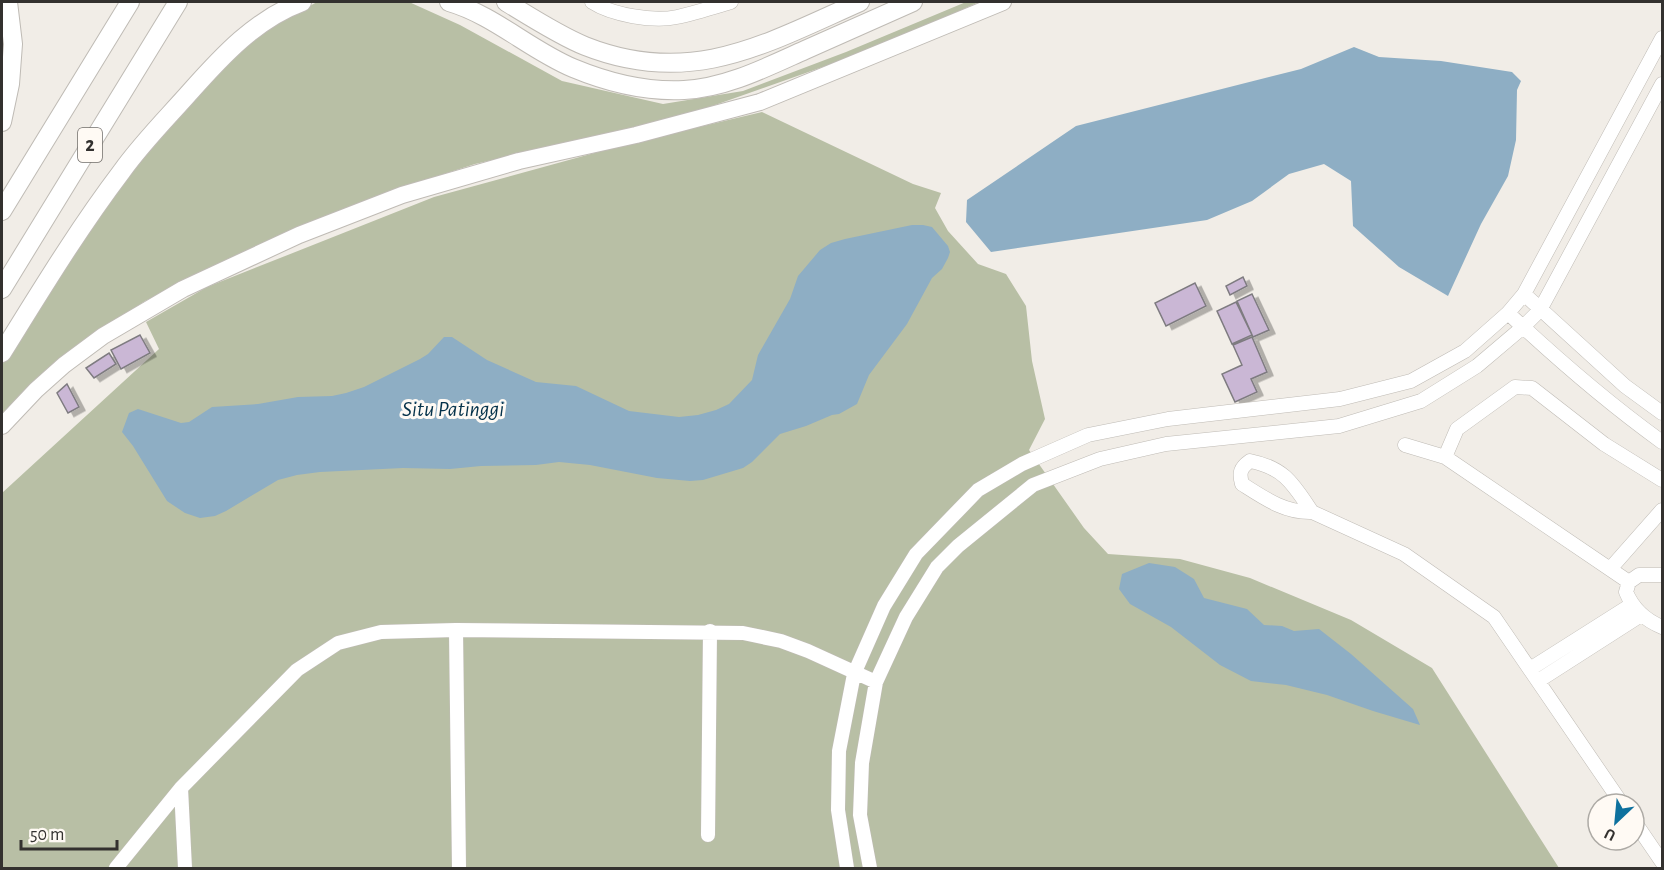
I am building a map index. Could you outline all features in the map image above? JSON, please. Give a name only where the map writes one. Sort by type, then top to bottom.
[{"type":"highway","points":[[2,122],[11,74],[13,44],[8,2]]},
{"type":"highway","name":"2","points":[[2,211],[130,2]]},
{"type":"highway","name":"2","points":[[2,288],[178,2]]},
{"type":"highway","points":[[2,353],[92,212],[123,169],[159,126],[215,64],[250,31],[292,5],[302,2]]},
{"type":"highway","points":[[449,2],[463,4],[570,67],[601,79],[648,90],[686,90],[719,84],[761,70],[913,2]]},
{"type":"highway","points":[[506,2],[585,46],[633,61],[682,64],[714,60],[758,46],[860,2]]},
{"type":"main road","points":[[2,426],[36,390],[64,365],[103,336],[183,289],[299,235],[402,195],[519,160],[636,135],[760,102],[1003,2]]},
{"type":"street","points":[[592,2],[603,9],[632,16],[675,18],[731,2]]},
{"type":"street","points":[[847,868],[838,810],[839,751],[854,674],[884,606],[916,554],[940,527],[978,490],[1022,464],[1088,435],[1168,418],[1340,399],[1411,381],[1465,351],[1508,313],[1524,294],[1662,38]]},
{"type":"street","points":[[870,868],[860,815],[862,762],[876,682],[906,617],[937,567],[958,546],[1033,485],[1100,459],[1166,444],[1339,426],[1421,401],[1477,366],[1540,310],[1662,84]]},
{"type":"street","points":[[1524,294],[1624,386],[1662,413]]},
{"type":"street","points":[[1508,313],[1621,413],[1662,442]]},
{"type":"street","points":[[1576,373],[1591,356]]},
{"type":"street","points":[[1445,457],[1457,429],[1515,387],[1532,388],[1604,444],[1662,480]]},
{"type":"street","points":[[1405,444],[1445,457],[1629,582]]},
{"type":"street","points":[[1312,512],[1294,486],[1277,469],[1250,461],[1242,466],[1239,475],[1242,484],[1272,503],[1299,513],[1312,512],[1404,554],[1494,617],[1614,792]]},
{"type":"street","points":[[1610,569],[1662,510]]},
{"type":"street","points":[[940,527],[958,546]]},
{"type":"street","points":[[916,554],[937,567]]},
{"type":"street","points":[[1662,575],[1639,575],[1629,582],[1626,592],[1631,605],[1641,615],[1662,627]]},
{"type":"street","points":[[1530,669],[1631,605]]},
{"type":"street","points":[[1538,681],[1641,615]]},
{"type":"street","points":[[116,868],[181,788],[297,670],[338,643],[381,632],[456,630],[743,633],[781,641],[876,682]]},
{"type":"street","points":[[456,630],[459,868]]},
{"type":"street","points":[[708,835],[710,631]]},
{"type":"street","points":[[181,788],[185,868]]},
{"type":"street","points":[[1646,839],[1662,862]]},
{"type":"green space","points":[[317,2],[409,2],[460,25],[562,81],[663,104],[743,91],[846,52],[966,2],[979,2],[848,58],[684,116],[475,164],[388,192],[145,301],[57,361],[2,416],[2,365],[123,174],[187,102],[259,34]]},
{"type":"green space","points":[[762,112],[913,184],[941,193],[935,208],[948,231],[978,264],[1006,274],[1026,306],[1032,361],[1045,419],[1029,450],[1084,528],[1108,554],[1180,559],[1250,578],[1351,620],[1432,668],[1559,868],[2,868],[2,493],[159,349],[146,322],[207,287],[434,197],[627,144]]},
{"type":"water","points":[[1354,47],[1379,57],[1441,61],[1512,72],[1521,81],[1517,90],[1516,140],[1508,176],[1481,224],[1448,296],[1399,267],[1353,226],[1351,181],[1324,164],[1289,174],[1252,201],[1207,220],[991,252],[966,222],[967,200],[1076,126],[1301,69]]},
{"type":"water","name":"Situ Patinggi","points":[[912,225],[932,227],[948,246],[950,252],[942,269],[932,278],[907,324],[869,375],[857,404],[839,414],[780,434],[743,468],[703,480],[657,478],[590,465],[559,462],[450,469],[403,468],[320,472],[278,480],[226,511],[215,516],[200,518],[185,513],[167,501],[122,432],[129,413],[138,409],[181,423],[189,422],[212,407],[346,393],[364,387],[420,359],[444,337],[452,337],[487,360],[536,382],[576,386],[629,411],[679,417],[698,415],[729,404],[752,380],[758,355],[790,299],[798,276],[820,250],[831,243],[845,239]]},
{"type":"water","points":[[1149,563],[1175,567],[1194,579],[1204,598],[1247,609],[1264,625],[1282,626],[1294,631],[1319,629],[1413,709],[1420,725],[1327,695],[1286,685],[1251,681],[1220,665],[1171,627],[1130,604],[1119,589],[1122,574]]},
{"type":"building","points":[[1243,277],[1247,286],[1230,295],[1226,286]]},
{"type":"building","points":[[1195,283],[1206,306],[1166,326],[1155,303]]},
{"type":"building","points":[[1252,294],[1269,330],[1253,337],[1237,301]]},
{"type":"building","points":[[1236,302],[1252,335],[1232,344],[1217,311]]},
{"type":"building","points":[[140,335],[150,353],[121,369],[111,350]]},
{"type":"building","points":[[1252,337],[1267,372],[1251,379],[1257,392],[1235,402],[1222,374],[1242,365],[1233,345]]},
{"type":"building","points":[[109,353],[116,364],[94,378],[86,368]]},
{"type":"building","points":[[67,384],[79,407],[68,413],[57,393]]}]
